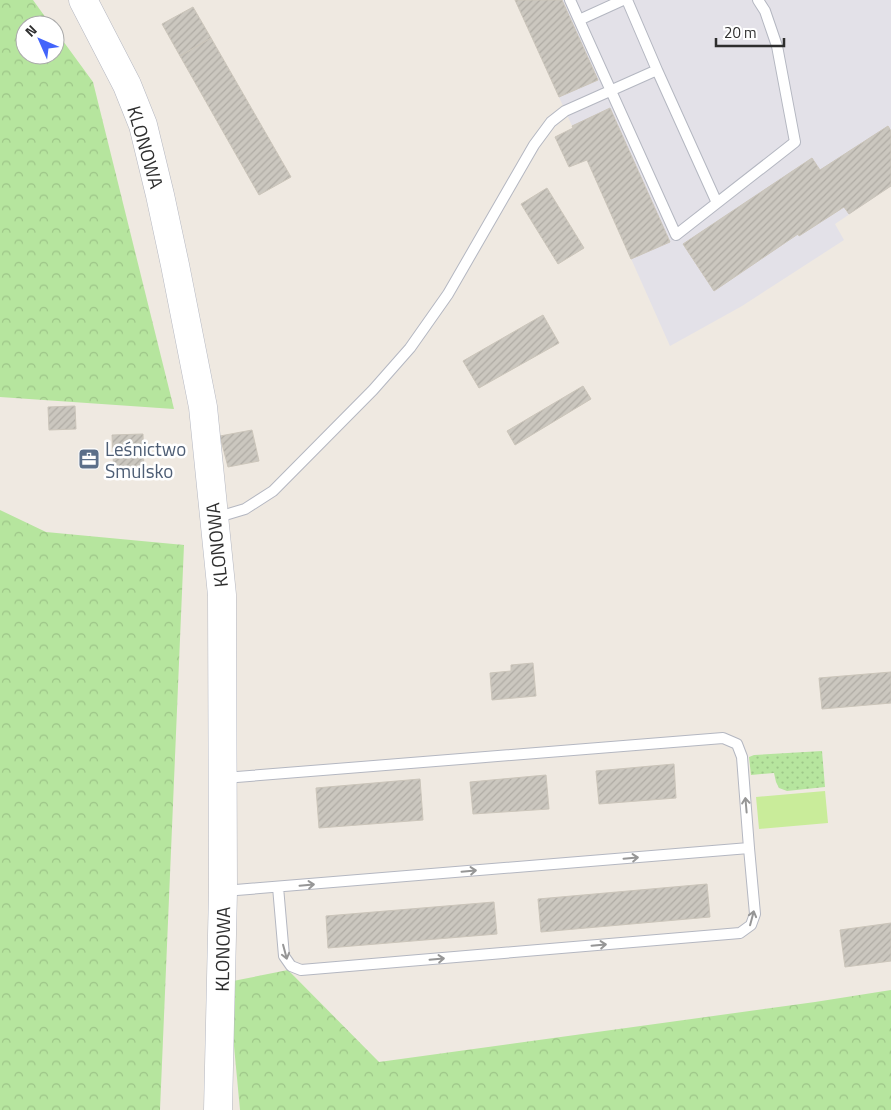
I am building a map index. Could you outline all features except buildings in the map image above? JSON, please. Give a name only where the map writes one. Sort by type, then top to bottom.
[{"type":"street","name":"KLONOWA","points":[[83,0],[127,85],[143,125],[176,265],[203,407],[222,596],[223,891],[218,1110]]},
{"type":"lane","points":[[570,0],[676,235],[795,142],[777,46],[765,12],[758,0]]},
{"type":"lane","points":[[579,20],[623,0]]},
{"type":"lane","points":[[627,0],[717,203]]},
{"type":"lane","points":[[214,518],[245,509],[273,491],[373,390],[410,348],[448,294],[534,145],[551,122],[566,111],[657,70]]},
{"type":"lane","points":[[223,778],[723,738],[736,744],[742,757],[755,914],[751,925],[740,933],[301,970],[291,966],[284,956],[278,887]]},
{"type":"lane","points":[[223,891],[749,848]]},
{"type":"shaded area","points":[[515,0],[891,0],[891,186],[835,224],[844,240],[742,306],[670,346],[587,160],[569,167],[555,137],[573,128]]},
{"type":"green space","points":[[0,0],[33,0],[44,15],[15,15],[15,65],[65,65],[65,44],[93,82],[174,409],[0,397]]},
{"type":"green space","points":[[0,510],[46,532],[184,545],[160,1110],[0,1110]]},
{"type":"green space","points":[[822,751],[825,787],[787,791],[779,788],[774,773],[751,775],[749,757],[754,755]]},
{"type":"green space","points":[[825,791],[828,823],[759,829],[756,797]]},
{"type":"green space","points":[[288,970],[379,1062],[891,990],[891,1110],[240,1110],[228,982]]},
{"type":"place","name":"Leśnictwo Smulsko","points":[[89,459]]}]
